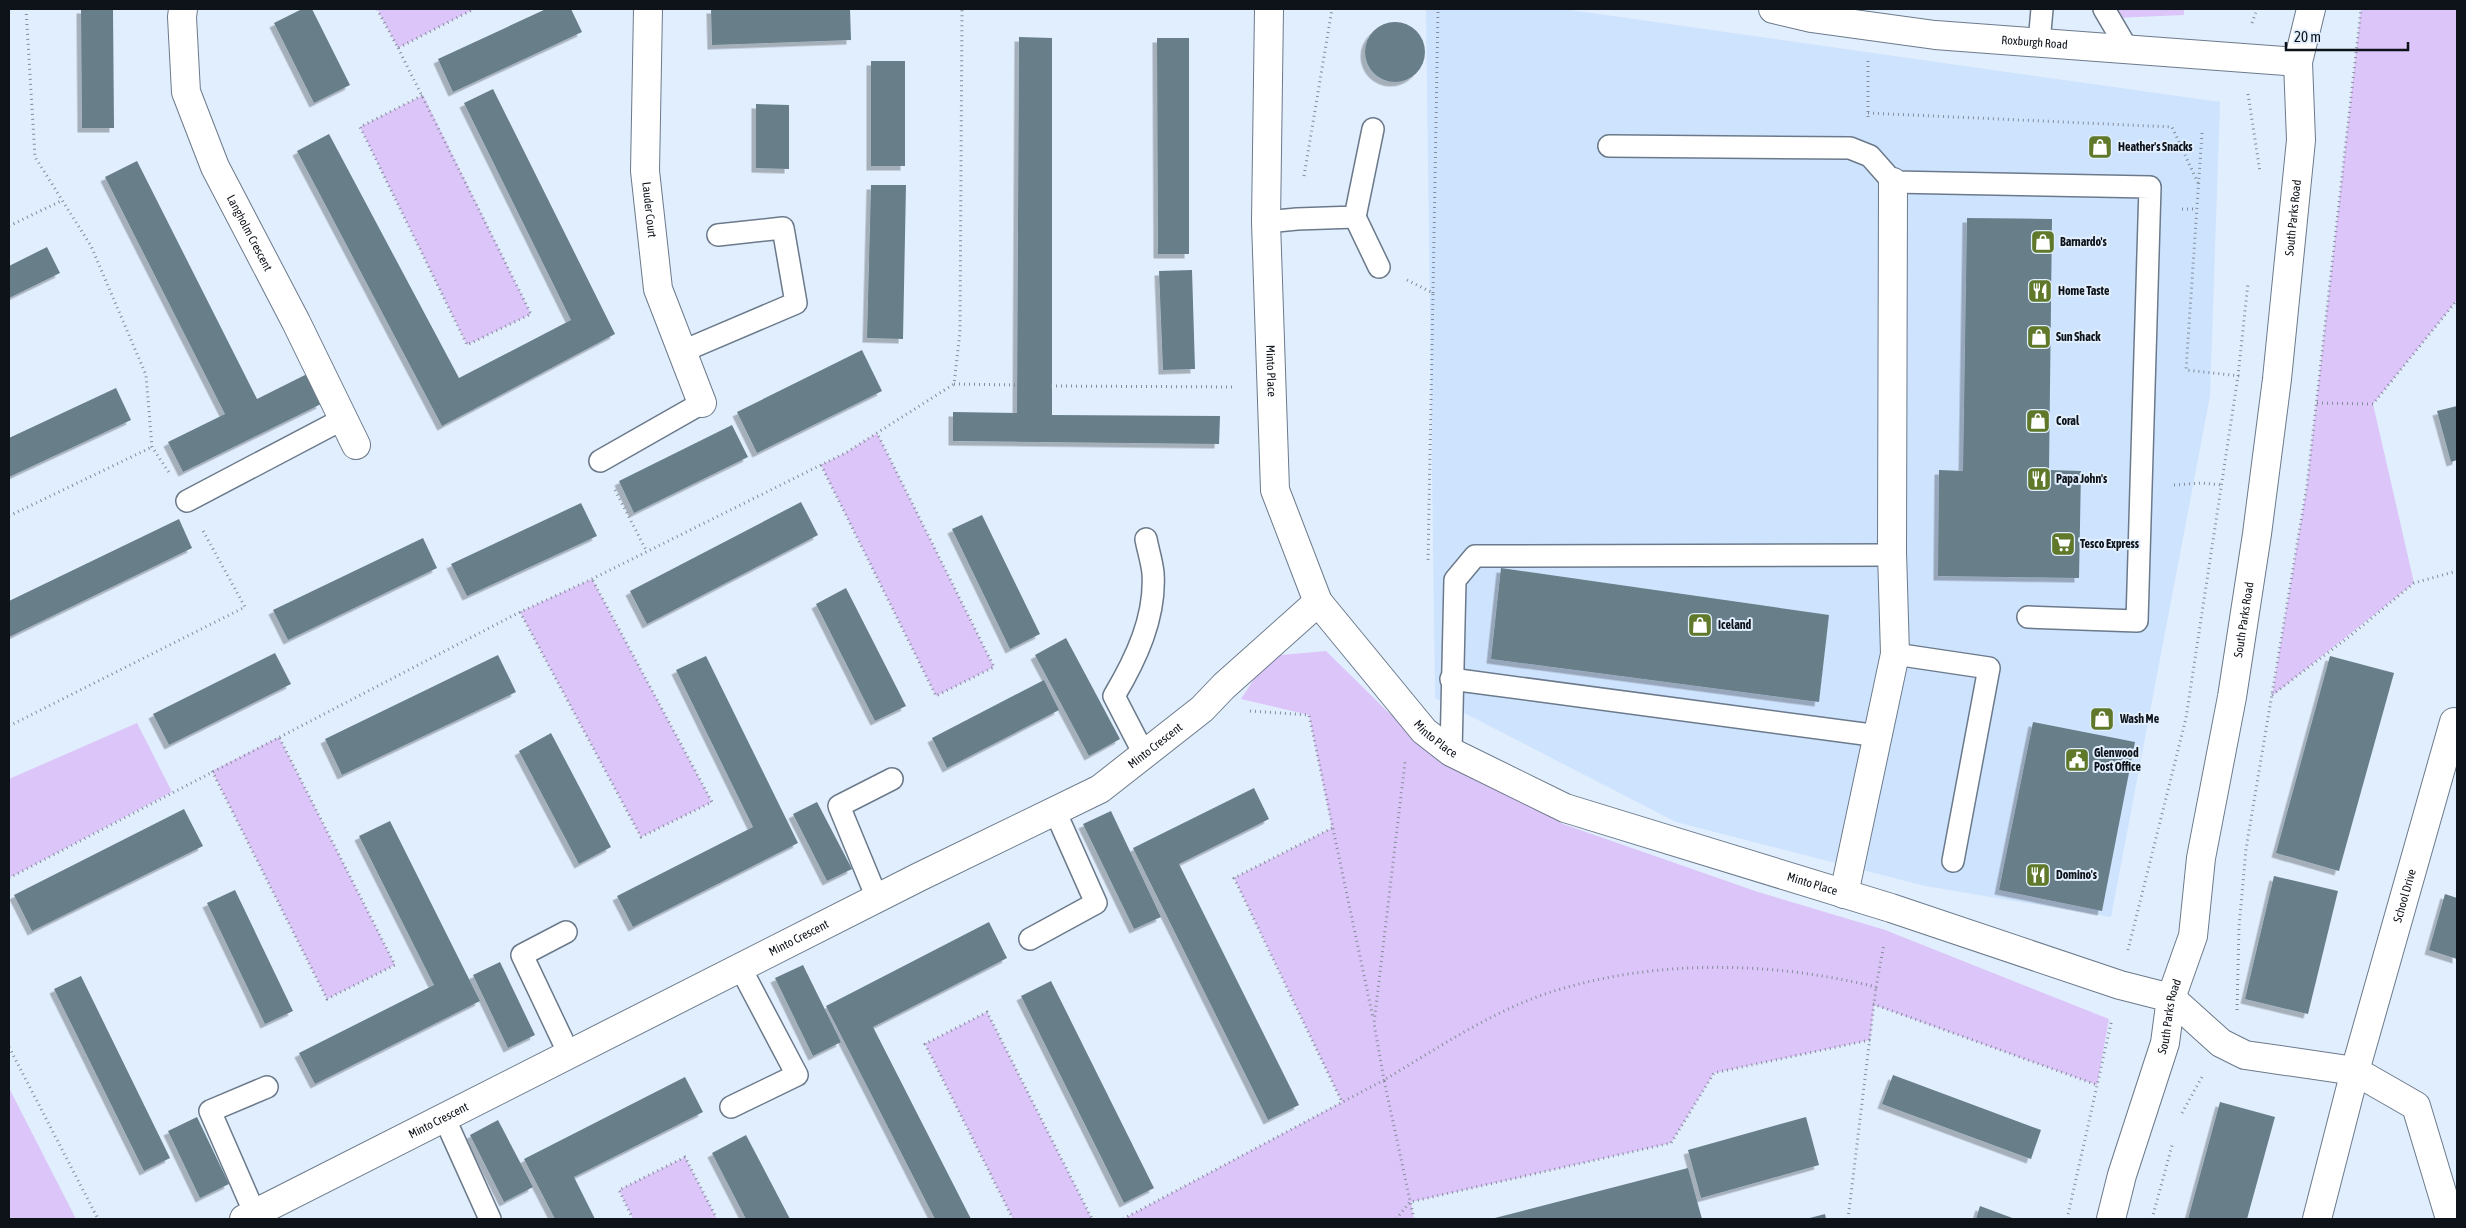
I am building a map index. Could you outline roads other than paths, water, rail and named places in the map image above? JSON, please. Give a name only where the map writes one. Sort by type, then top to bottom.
[{"type":"street","name":"Langholm Crescent","points":[[183,9],[186,92],[215,167],[296,322],[356,445]]},
{"type":"street","name":"Lauder Court","points":[[648,9],[645,171],[658,289],[702,403]]},
{"type":"street","name":"Minto Place","points":[[1269,9],[1266,222],[1275,490],[1318,602],[1410,716],[1424,731],[1451,752],[1565,808],[1891,908],[2120,985],[2171,998]]},
{"type":"street","name":"Roxburgh Road","points":[[1773,9],[1811,18],[1935,35],[2298,62]]},
{"type":"street","name":"South Parks Road","points":[[2111,1219],[2122,1175],[2165,1043],[2171,998],[2193,936],[2200,858],[2232,697],[2257,534],[2276,379],[2301,140],[2298,62],[2311,9]]},
{"type":"street","points":[[1844,894],[1896,654],[1892,182]]},
{"type":"street","name":"Minto Crescent","points":[[249,1217],[877,898],[1100,789],[1202,709],[1224,686],[1318,602]]},
{"type":"street","name":"School Drive","points":[[2317,1219],[2355,1071],[2454,722]]},
{"type":"street","points":[[2171,998],[2221,1043],[2245,1055],[2355,1071],[2416,1106],[2450,1219]]},
{"type":"lane","points":[[2039,43],[2042,9]]},
{"type":"lane","points":[[2104,9],[2128,50]]},
{"type":"lane","points":[[1373,129],[1355,217],[1379,267]]},
{"type":"lane","points":[[1609,146],[1850,148],[1870,156],[1892,182],[2150,187],[2137,621],[2028,617]]},
{"type":"lane","points":[[1266,222],[1297,218],[1355,217]]},
{"type":"lane","points":[[682,352],[796,303],[783,228],[718,235]]},
{"type":"lane","points":[[600,461],[702,403]]},
{"type":"lane","points":[[187,501],[343,419]]},
{"type":"lane","points":[[1144,754],[1114,696],[1137,652],[1152,605],[1153,572],[1146,539]]},
{"type":"lane","points":[[1451,752],[1451,679],[1455,580],[1475,556],[1894,555]]},
{"type":"lane","points":[[1896,654],[1989,668],[1953,861]]},
{"type":"lane","points":[[1451,679],[1879,736]]},
{"type":"lane","points":[[877,898],[839,806],[892,779]]},
{"type":"lane","points":[[1030,939],[1096,903],[1054,811]]},
{"type":"lane","points":[[566,932],[522,955],[569,1054]]},
{"type":"lane","points":[[731,1107],[796,1075],[740,968]]},
{"type":"lane","points":[[249,1217],[210,1111],[267,1087]]},
{"type":"lane","points":[[444,1118],[490,1219]]},
{"type":"place","name":"Heather's Snacks","points":[[2100,147]]},
{"type":"place","name":"Barnardo's","points":[[2043,242]]},
{"type":"place","name":"Home Taste","points":[[2040,291]]},
{"type":"place","name":"Sun Shack","points":[[2039,337]]},
{"type":"place","name":"Coral","points":[[2038,421]]},
{"type":"place","name":"Papa John's","points":[[2039,479]]},
{"type":"place","name":"Tesco Express","points":[[2063,544]]},
{"type":"place","name":"Iceland","points":[[1700,625]]},
{"type":"place","name":"Wash Me","points":[[2102,719]]},
{"type":"place","name":"Glenwood Post Office","points":[[2077,760]]},
{"type":"place","name":"Domino's","points":[[2038,875]]}]
